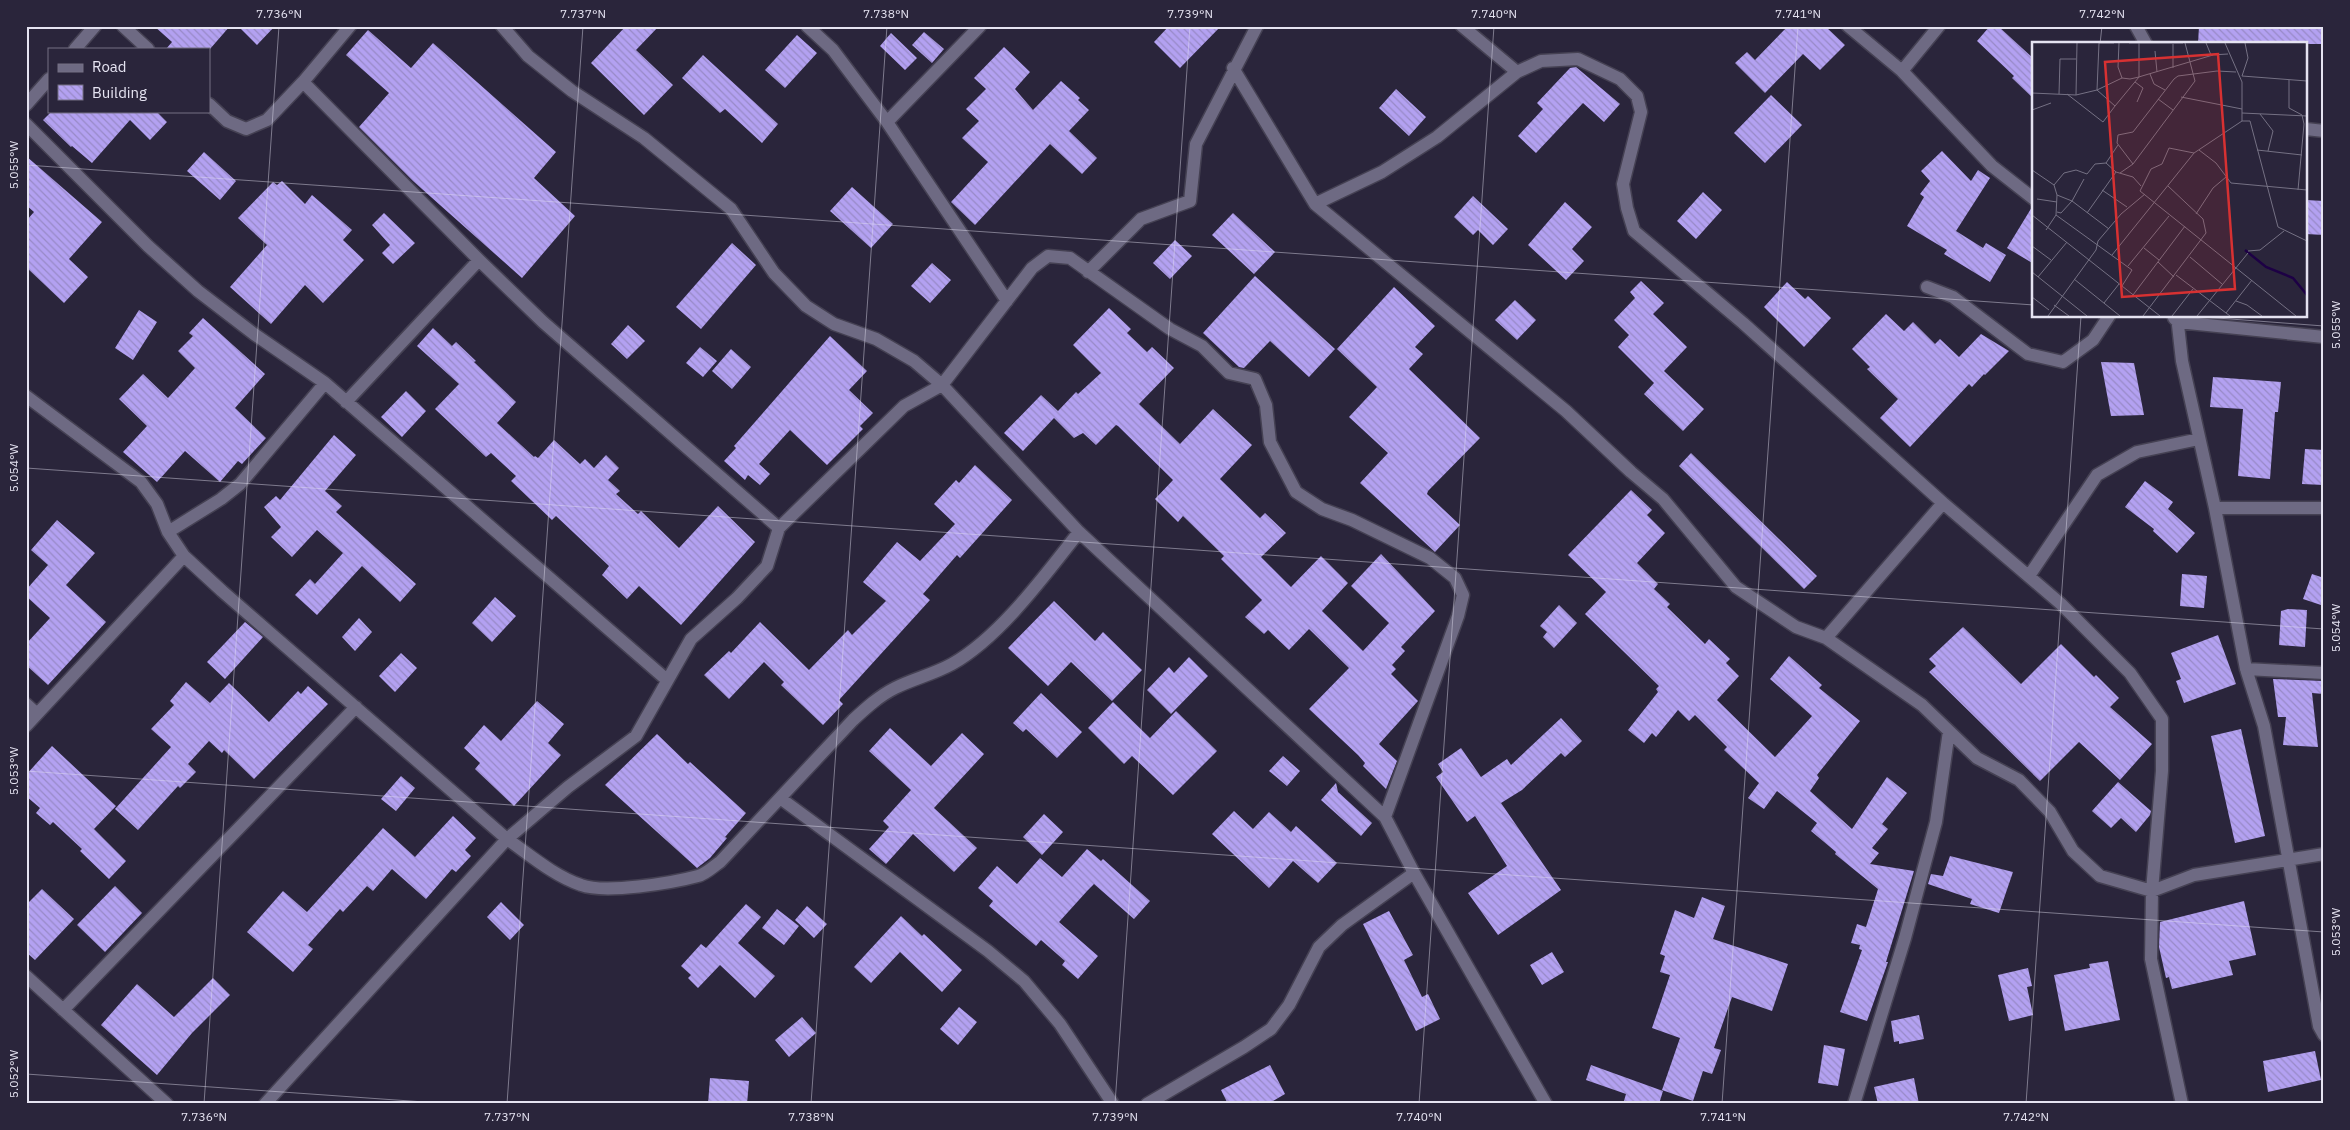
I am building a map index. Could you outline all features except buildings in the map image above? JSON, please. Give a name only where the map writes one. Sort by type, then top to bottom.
[{"type":"street","points":[[77,48],[95,26]]},
{"type":"street","points":[[123,26],[147,48]]},
{"type":"street","points":[[210,105],[227,121],[246,129],[267,120],[303,82],[350,26]]},
{"type":"street","points":[[502,26],[528,56],[572,91],[644,138],[731,209],[774,273],[806,306],[834,324],[876,339],[914,361],[942,385],[1079,532],[1385,817],[1414,872],[1546,1104]]},
{"type":"street","points":[[808,26],[833,50],[888,122],[1007,301]]},
{"type":"street","points":[[888,122],[980,26]]},
{"type":"street","points":[[1462,26],[1517,72]]},
{"type":"street","points":[[1848,26],[1902,71],[1992,166],[2032,197]]},
{"type":"street","points":[[1902,71],[1939,26]]},
{"type":"street","points":[[2136,26],[2145,42]]},
{"type":"street","points":[[1088,272],[1141,219],[1190,200],[1196,144],[1254,27]]},
{"type":"street","points":[[1316,204],[1382,172],[1437,137],[1517,72],[1542,61],[1578,59],[1620,78],[1637,96],[1642,112],[1623,184],[1627,208],[1634,231],[1743,323],[1942,502],[2029,576],[2130,673],[2162,719],[2161,779],[2152,891],[2151,959],[2182,1104]]},
{"type":"street","points":[[1233,68],[1316,204],[1566,411],[1631,472],[1663,499],[1736,587],[1796,626],[1826,638],[1922,705],[1977,758],[2019,780],[2050,812],[2073,851],[2100,876],[2152,891],[2194,875],[2324,854]]},
{"type":"street","points":[[26,105],[48,80]]},
{"type":"street","points":[[303,82],[543,322],[779,528]]},
{"type":"street","points":[[26,124],[148,246],[198,291],[254,334],[325,383],[667,680]]},
{"type":"street","points":[[2308,129],[2324,131]]},
{"type":"street","points":[[265,1104],[507,839],[568,787],[636,736],[691,639],[738,598],[767,566],[779,528],[904,406],[942,385],[1032,268],[1048,256],[1070,258],[1170,330],[1202,346],[1229,373],[1255,379],[1266,405],[1270,442],[1296,492],[1322,508],[1352,520],[1430,558],[1455,578],[1463,595],[1458,616],[1385,817]]},
{"type":"street","points":[[346,402],[479,260]]},
{"type":"street","points":[[1927,287],[1953,297],[2028,354],[2063,362],[2093,340],[2108,318]]},
{"type":"street","points":[[2324,337],[2176,318],[2182,360],[2215,508],[2246,669],[2264,726],[2319,1026],[2324,1035]]},
{"type":"street","points":[[168,532],[221,499],[240,484],[325,383]]},
{"type":"street","points":[[26,396],[141,482],[157,504],[168,532],[184,556],[507,839],[558,874],[582,886],[610,889],[700,876],[720,862],[874,700],[894,688],[952,664],[978,645],[1028,597],[1079,532]]},
{"type":"street","points":[[2029,576],[2097,475],[2137,452],[2199,439]]},
{"type":"street","points":[[1826,638],[1942,502]]},
{"type":"street","points":[[2215,508],[2324,508]]},
{"type":"street","points":[[26,726],[184,556]]},
{"type":"street","points":[[2246,669],[2324,673]]},
{"type":"street","points":[[26,704],[37,714]]},
{"type":"street","points":[[64,1010],[356,707]]},
{"type":"street","points":[[1854,1104],[1905,938],[1936,822],[1949,731]]},
{"type":"street","points":[[780,798],[988,951],[1024,981],[1060,1024],[1113,1104]]},
{"type":"street","points":[[1147,1104],[1271,1029],[1289,1005],[1319,947],[1342,925],[1414,872]]},
{"type":"street","points":[[26,976],[167,1104]]}]
